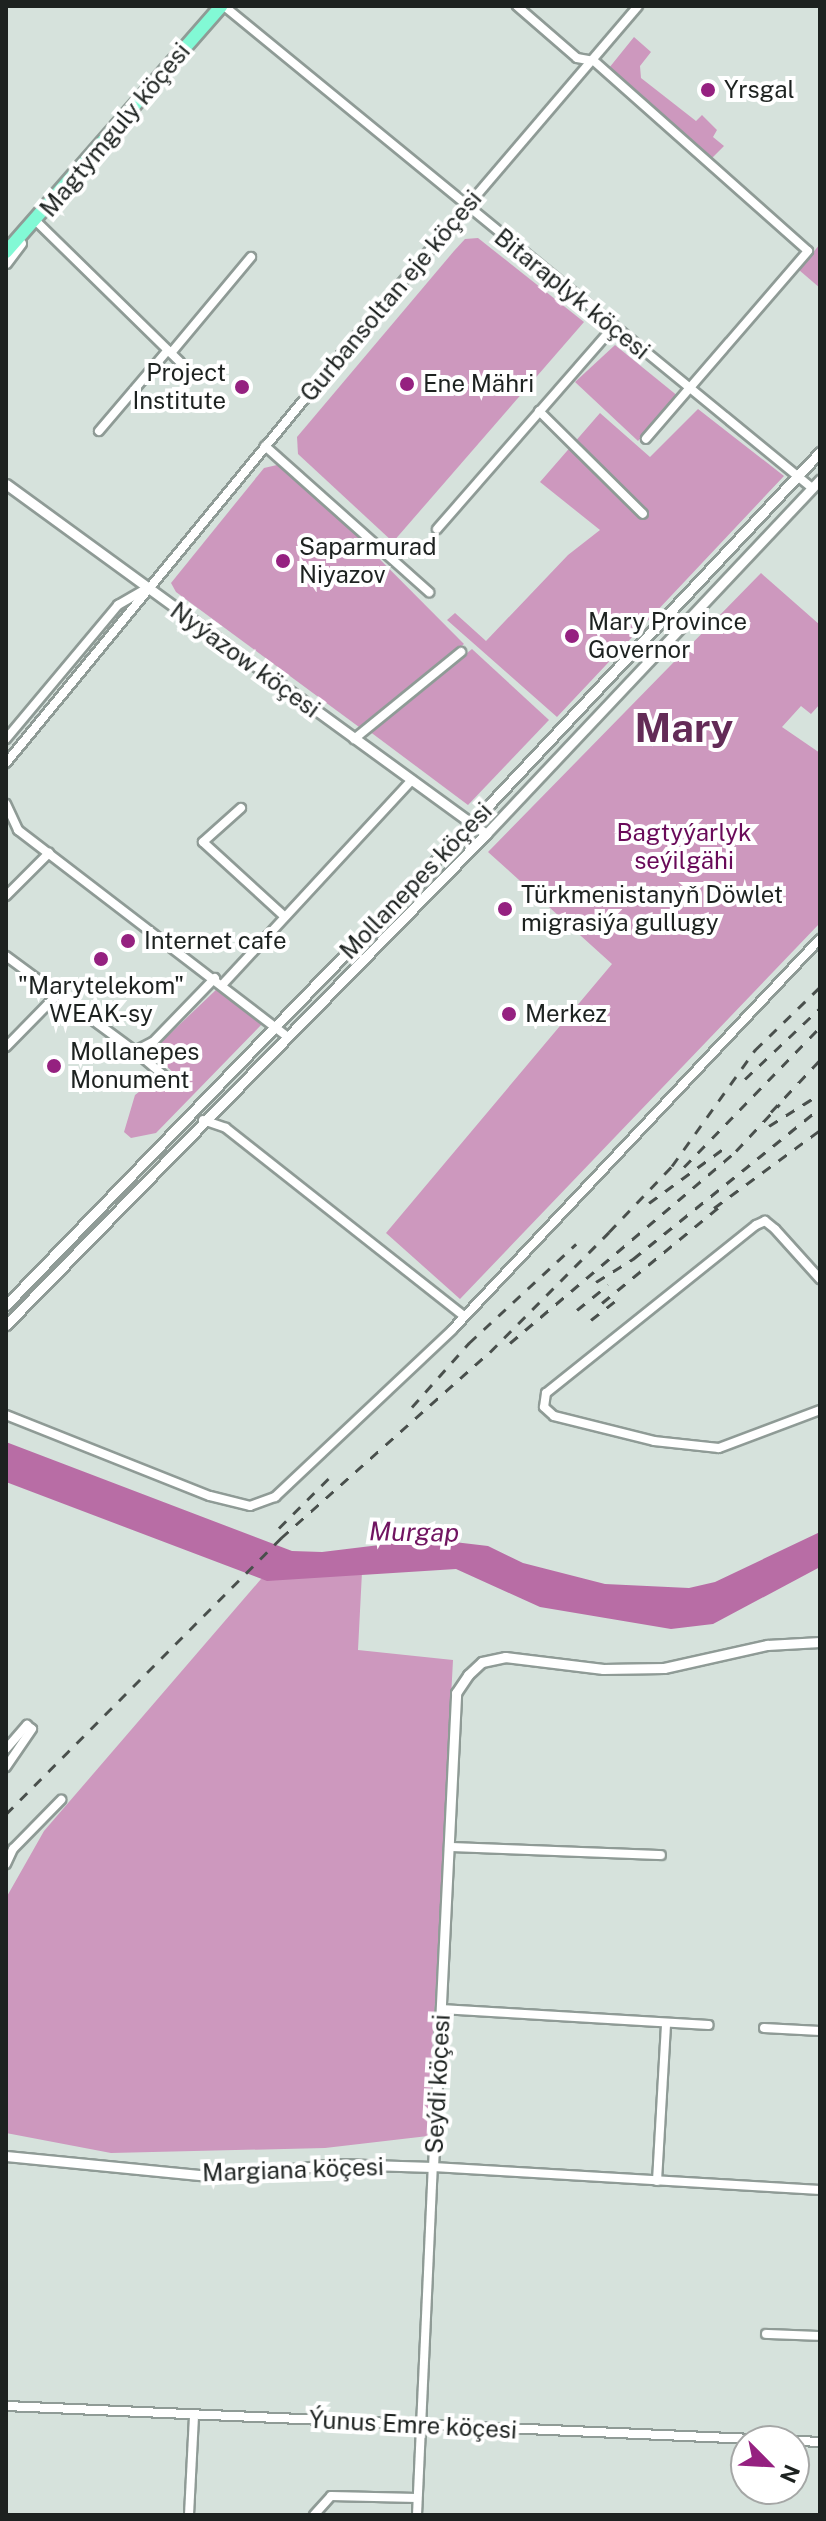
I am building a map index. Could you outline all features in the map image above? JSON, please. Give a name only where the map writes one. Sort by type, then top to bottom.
[{"type":"main road","name":"Magtymguly köçesi","points":[[6,252],[37,222],[222,6]]},
{"type":"street","name":"Bitaraplyk köçesi","points":[[222,6],[812,488]]},
{"type":"street","points":[[517,6],[577,58],[594,61],[806,245],[805,255],[646,439]]},
{"type":"street","name":"Gurbansoltan eje köçesi","points":[[6,763],[146,588],[638,6]]},
{"type":"street","points":[[6,263],[37,222],[180,362]]},
{"type":"street","points":[[99,431],[251,257]]},
{"type":"street","points":[[437,529],[613,327]]},
{"type":"street","points":[[539,411],[643,514]]},
{"type":"street","points":[[265,446],[429,592]]},
{"type":"street","name":"Mollanepes köçesi","points":[[6,1305],[472,823],[820,452]]},
{"type":"street","name":"Mollanepes köçesi","points":[[6,1325],[285,1035],[486,834],[820,479]]},
{"type":"street","name":"Nyýazow köçesi","points":[[6,484],[486,834]]},
{"type":"street","name":"Gurbansoltan eje köçesi","points":[[6,739],[118,605],[146,588]]},
{"type":"street","points":[[354,739],[461,652]]},
{"type":"street","points":[[135,1051],[153,1042],[219,981],[412,780]]},
{"type":"street","points":[[6,804],[18,830],[219,981],[285,1035]]},
{"type":"street","points":[[241,808],[203,842],[284,916]]},
{"type":"street","points":[[6,896],[49,853]]},
{"type":"street","points":[[6,1415],[210,1496],[250,1506],[264,1503],[352,1427],[464,1316],[820,939]]},
{"type":"street","points":[[6,956],[135,1051],[169,1080]]},
{"type":"street","points":[[6,1047],[57,995]]},
{"type":"street","points":[[203,1120],[226,1128],[464,1316]]},
{"type":"street","points":[[820,1279],[775,1229],[765,1221],[756,1225],[546,1393],[544,1407],[554,1416],[654,1441],[719,1448],[820,1410]]},
{"type":"street","name":"Seýdi köçesi","points":[[417,2515],[456,1693],[482,1662],[505,1657],[603,1669],[664,1668],[767,1645],[820,1642]]},
{"type":"street","points":[[6,1749],[27,1725],[32,1729],[6,1767]]},
{"type":"street","points":[[6,1864],[61,1800]]},
{"type":"street","points":[[449,1847],[661,1855]]},
{"type":"street","points":[[441,2009],[709,2025]]},
{"type":"street","points":[[657,2181],[666,2023]]},
{"type":"street","points":[[764,2028],[820,2031]]},
{"type":"street","name":"Margiana köçesi","points":[[6,2156],[222,2177],[336,2164],[820,2190]]},
{"type":"street","points":[[766,2334],[820,2336]]},
{"type":"street","name":"Ýunus Emre köçesi","points":[[6,2406],[820,2442]]},
{"type":"street","points":[[189,2515],[194,2415]]},
{"type":"street","points":[[314,2515],[331,2496],[417,2498]]},
{"type":"green space","points":[[634,37],[651,52],[640,66],[641,78],[696,121],[702,115],[717,130],[713,137],[724,146],[712,158],[609,68]]},
{"type":"green space","points":[[478,238],[584,322],[393,542],[298,454],[297,437],[454,251],[465,239]]},
{"type":"green space","points":[[820,244],[820,288],[799,270]]},
{"type":"green space","points":[[615,345],[679,397],[638,441],[575,382]]},
{"type":"green space","points":[[698,409],[784,476],[557,717],[447,620],[455,613],[486,641],[568,555],[600,530],[540,482],[600,413],[650,457]]},
{"type":"green space","points":[[286,465],[464,644],[359,727],[176,592],[171,583],[264,468]]},
{"type":"green space","name":"Bagtyýarlyk seýilgähi","points":[[761,573],[820,625],[820,704],[811,714],[801,706],[782,727],[820,753],[820,923],[460,1299],[386,1233],[612,964],[488,852]]},
{"type":"green space","points":[[472,649],[549,720],[468,805],[369,731]]},
{"type":"green space","points":[[219,987],[263,1023],[156,1133],[131,1138],[124,1132],[135,1095],[153,1081],[168,1087],[174,1082],[175,1074],[154,1055],[155,1048]]},
{"type":"green space","points":[[362,1572],[358,1650],[453,1660],[428,2136],[325,2148],[111,2153],[6,2133],[6,1898],[44,1831],[261,1579]]},
{"type":"shaded area","points":[[6,1442],[292,1551],[322,1552],[429,1539],[488,1546],[523,1563],[605,1584],[689,1588],[715,1582],[820,1532],[820,1567],[713,1624],[671,1629],[540,1607],[456,1569],[267,1581],[6,1482]]},
{"type":"railway","points":[[6,1814],[281,1538],[490,1352],[609,1232],[672,1166],[755,1050],[820,987]]},
{"type":"railway","points":[[745,1079],[820,1008]]},
{"type":"railway","points":[[684,1167],[820,1027]]},
{"type":"railway","points":[[771,1112],[820,1060]]},
{"type":"railway","points":[[769,1126],[820,1094]]},
{"type":"railway","points":[[510,1343],[736,1151],[780,1104]]},
{"type":"railway","points":[[596,1282],[633,1259],[820,1108]]},
{"type":"railway","points":[[714,1208],[820,1130]]},
{"type":"railway","points":[[649,1203],[723,1149]]},
{"type":"railway","points":[[602,1303],[725,1202]]},
{"type":"railway","points":[[412,1407],[469,1343],[576,1244]]},
{"type":"railway","points":[[577,1310],[608,1285]]},
{"type":"railway","points":[[591,1320],[615,1301]]},
{"type":"railway","points":[[279,1528],[333,1474]]},
{"type":"place","name":"Yrsgal","points":[[708,90]]},
{"type":"place","name":"Ene Mähri","points":[[407,384]]},
{"type":"place","name":"Project Institute","points":[[242,387]]},
{"type":"place","name":"Saparmurad Niyazov","points":[[283,561]]},
{"type":"place","name":"Mary Province Governor","points":[[572,636]]},
{"type":"place","name":"Türkmenistanyň Döwlet migrasiýa gullugy","points":[[505,909]]},
{"type":"place","name":"Internet cafe","points":[[128,941]]},
{"type":"place","name":"\"Marytelekom\" WEAK-sy","points":[[101,959]]},
{"type":"place","name":"Merkez","points":[[509,1014]]},
{"type":"place","name":"Mollanepes Monument","points":[[54,1066]]},
{"type":"district","name":"Mary","points":[[684,728]]},
{"type":"water label","name":"Murgap","points":[[414,1532]]}]
